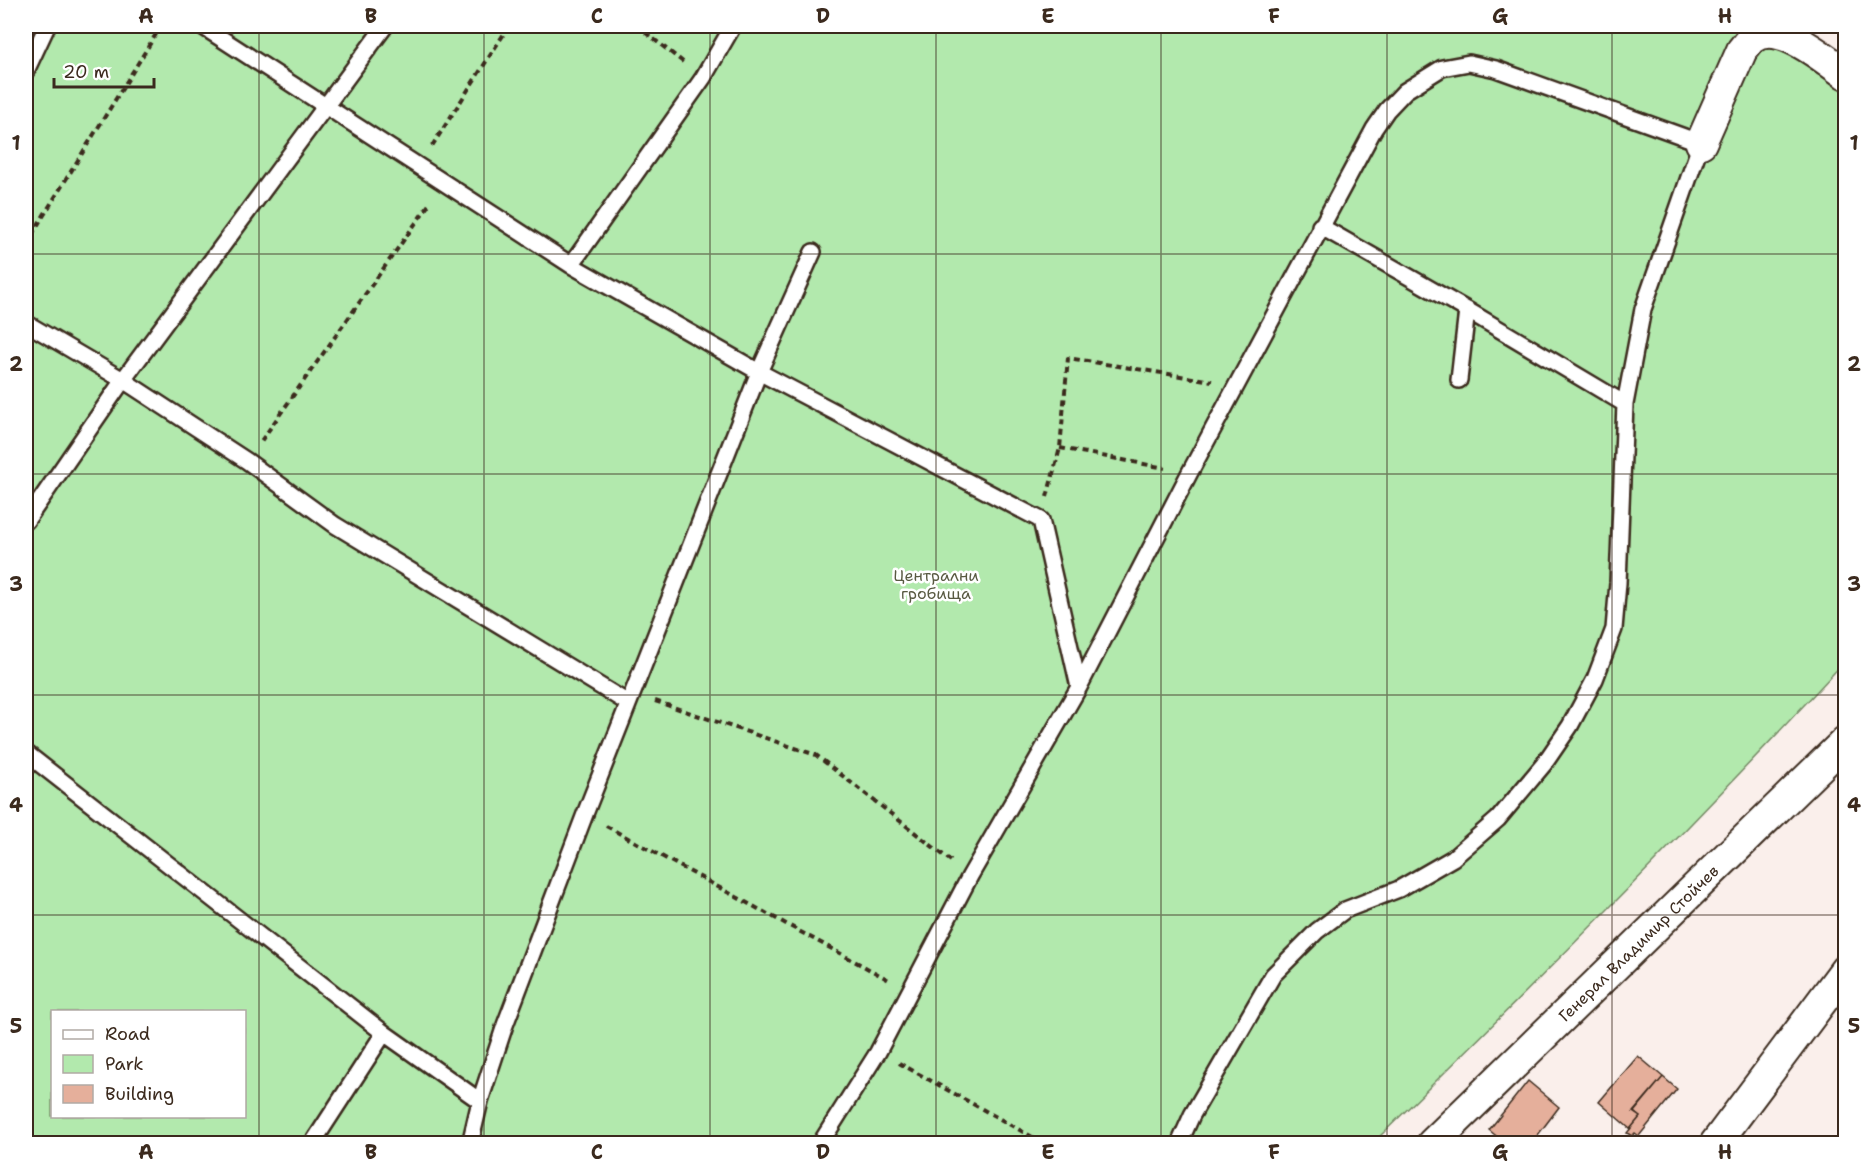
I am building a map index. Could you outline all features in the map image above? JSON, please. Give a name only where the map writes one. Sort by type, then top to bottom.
[{"type":"street","points":[[1701,143],[1742,50],[1752,38],[1770,32],[1792,31],[1845,74]]},
{"type":"street","name":"Генерал Владимир Стойчев","points":[[1432,1143],[1845,741]]},
{"type":"street","points":[[1715,1143],[1845,969]]},
{"type":"lane","points":[[26,71],[47,26]]},
{"type":"lane","points":[[202,26],[571,265],[759,372],[1041,520],[1079,687]]},
{"type":"lane","points":[[26,521],[123,380],[385,26]]},
{"type":"lane","points":[[571,265],[703,78],[733,26]]},
{"type":"lane","points":[[820,1143],[878,1052],[970,876],[1079,687],[1320,226],[1361,150],[1387,110],[1405,91],[1442,68],[1469,63],[1496,69],[1701,143],[1643,309],[1625,404],[1614,629],[1595,680],[1570,726],[1544,764],[1498,819],[1453,858],[1399,889],[1345,910],[1317,931],[1273,975],[1192,1115],[1179,1143]]},
{"type":"lane","points":[[1320,226],[1625,404]]},
{"type":"lane","points":[[470,1143],[480,1101],[505,1025],[585,814],[759,372],[813,252]]},
{"type":"lane","points":[[1459,380],[1467,310]]},
{"type":"lane","points":[[26,323],[123,380],[247,461],[335,525],[631,698]]},
{"type":"lane","points":[[26,753],[384,1033],[480,1101]]},
{"type":"lane","points":[[312,1143],[384,1033]]},
{"type":"path","points":[[26,244],[161,26]]},
{"type":"path","points":[[419,167],[509,26]]},
{"type":"path","points":[[637,26],[703,78]]},
{"type":"path","points":[[247,461],[445,183]]},
{"type":"path","points":[[1041,520],[1060,448],[1068,358],[1237,385]]},
{"type":"path","points":[[1060,448],[1190,472]]},
{"type":"path","points":[[631,698],[816,755],[970,876]]},
{"type":"path","points":[[585,814],[910,992]]},
{"type":"path","points":[[878,1052],[1045,1143]]},
{"type":"green space","name":"Централни гробища","points":[[26,26],[1759,26],[1845,71],[1845,661],[1612,905],[1373,1143],[26,1143]]},
{"type":"building","points":[[1638,1056],[1663,1077],[1633,1112],[1640,1117],[1630,1129],[1599,1102]]},
{"type":"building","points":[[1663,1077],[1677,1089],[1639,1136],[1635,1133],[1632,1136],[1627,1133],[1640,1117],[1634,1112]]},
{"type":"building","points":[[1528,1081],[1559,1107],[1531,1144],[1506,1144],[1489,1130]]}]
